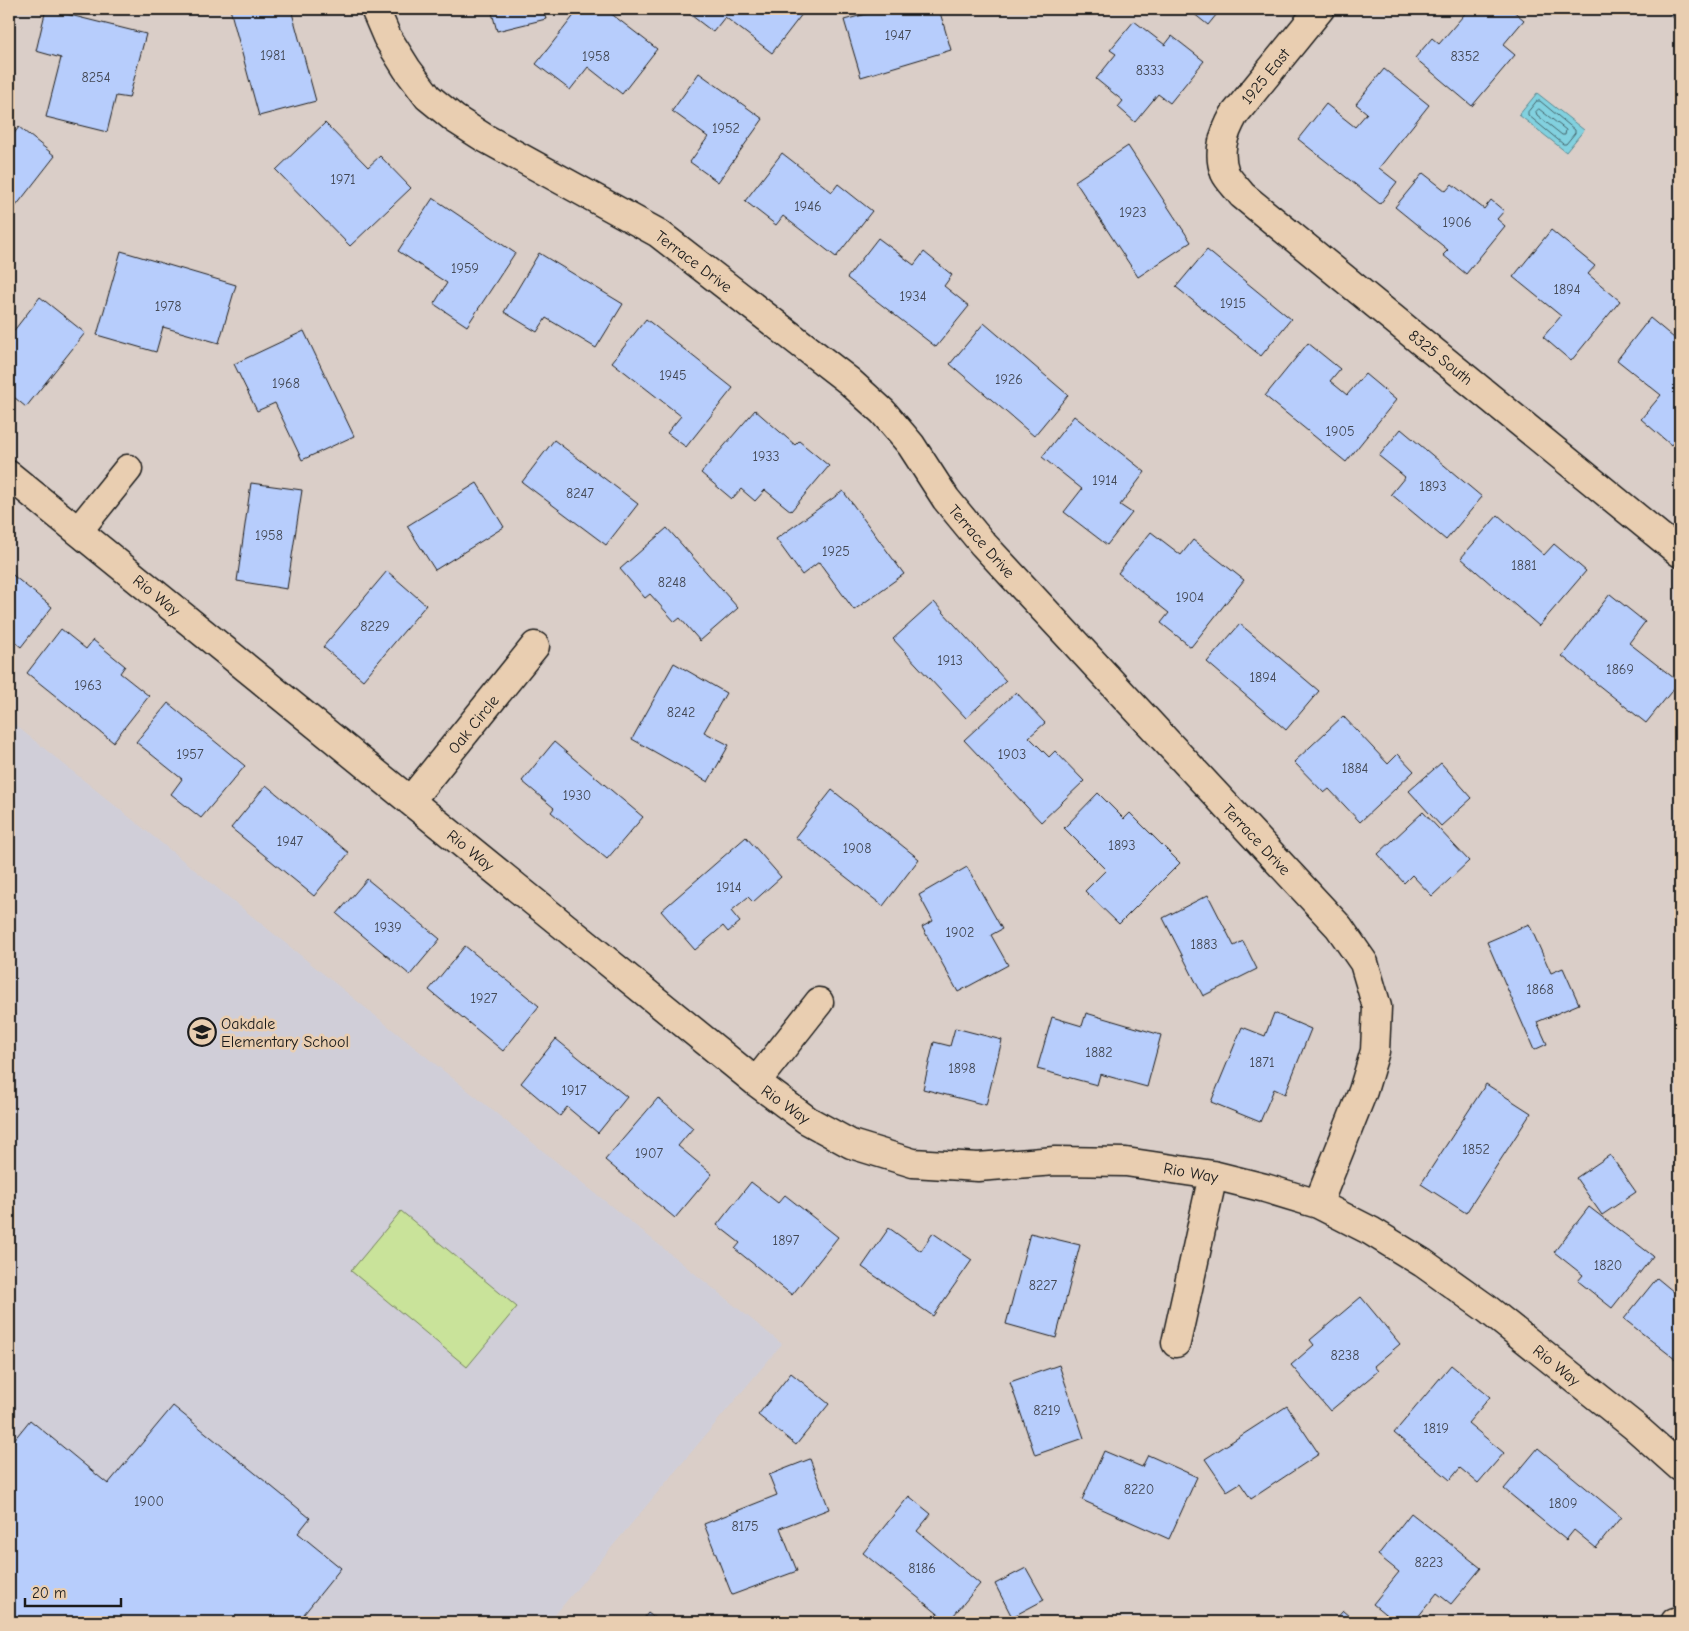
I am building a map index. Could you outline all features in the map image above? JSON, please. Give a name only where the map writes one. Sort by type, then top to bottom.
[{"type":"street","name":"Terrace Drive","points":[[375,9],[387,37],[407,69],[428,97],[455,119],[483,137],[658,233],[849,381],[883,412],[911,445],[946,499],[983,544],[1339,927],[1364,963],[1377,1007],[1375,1051],[1362,1091],[1318,1204]]},
{"type":"street","name":"1925 East","points":[[1221,149],[1224,133],[1234,115],[1320,9]]},
{"type":"street","name":"8325 South","points":[[1221,149],[1225,173],[1242,195],[1680,553]]},
{"type":"street","points":[[78,531],[128,469]]},
{"type":"street","name":"Rio Way","points":[[9,475],[756,1082],[807,1120],[851,1144],[913,1164],[978,1167],[1055,1161],[1126,1162],[1213,1176],[1265,1188],[1318,1204],[1371,1231],[1423,1263],[1470,1296],[1634,1426],[1680,1467]]},
{"type":"street","name":"Oak Circle","points":[[410,801],[535,646]]},
{"type":"street","points":[[756,1082],[819,1002]]},
{"type":"street","points":[[1176,1343],[1213,1176]]},
{"type":"street","points":[[1675,1622],[1680,1621]]},
{"type":"shaded area","name":"Oakdale Elementary School","points":[[9,720],[782,1344],[549,1622],[9,1622]]},
{"type":"green space","points":[[401,1211],[517,1307],[467,1367],[351,1271]]},
{"type":"water","points":[[1537,93],[1584,130],[1566,152],[1519,115]]},
{"type":"building","points":[[46,9],[146,34],[129,98],[116,96],[107,132],[46,117],[61,58],[36,51]]},
{"type":"building","points":[[230,9],[291,9],[316,101],[259,116]]},
{"type":"building","points":[[491,9],[543,9],[546,19],[497,31]]},
{"type":"building","points":[[579,9],[605,9],[657,49],[622,94],[588,67],[570,90],[536,64]]},
{"type":"building","points":[[683,9],[806,9],[772,53],[725,17],[713,32]]},
{"type":"building","points":[[885,9],[939,9],[951,50],[861,77],[844,20]]},
{"type":"building","points":[[1188,9],[1221,9],[1208,25]]},
{"type":"building","points":[[1469,9],[1511,9],[1524,20],[1503,45],[1515,55],[1472,106],[1415,58],[1432,38],[1439,44]]},
{"type":"building","points":[[1663,9],[1680,9],[1680,23]]},
{"type":"building","points":[[1134,21],[1165,45],[1172,36],[1204,61],[1170,103],[1158,94],[1135,122],[1118,107],[1123,101],[1096,79],[1116,54],[1110,50]]},
{"type":"building","points":[[1384,69],[1429,105],[1379,168],[1397,182],[1380,204],[1298,139],[1326,104],[1355,127],[1367,113],[1356,104]]},
{"type":"building","points":[[699,73],[763,119],[718,182],[690,162],[708,137],[672,111]]},
{"type":"building","points":[[325,123],[368,167],[380,156],[411,188],[350,246],[276,170]]},
{"type":"building","points":[[19,127],[55,156],[9,215],[9,140]]},
{"type":"building","points":[[1128,146],[1191,242],[1138,277],[1075,181]]},
{"type":"building","points":[[782,153],[832,192],[838,184],[872,211],[836,257],[783,216],[776,225],[745,201]]},
{"type":"building","points":[[1423,173],[1446,191],[1452,184],[1484,209],[1491,200],[1504,211],[1497,219],[1505,226],[1466,274],[1443,255],[1448,250],[1395,207]]},
{"type":"building","points":[[433,198],[515,253],[467,326],[434,304],[447,283],[398,251]]},
{"type":"building","points":[[1551,230],[1595,266],[1588,274],[1620,301],[1571,361],[1543,337],[1561,316],[1513,277]]},
{"type":"building","points":[[878,238],[914,265],[924,252],[952,275],[944,286],[969,306],[936,347],[847,278]]},
{"type":"building","points":[[1207,250],[1291,319],[1261,356],[1176,287]]},
{"type":"building","points":[[121,251],[236,285],[219,343],[163,327],[156,352],[97,335]]},
{"type":"building","points":[[539,253],[623,304],[596,348],[546,318],[537,332],[504,312]]},
{"type":"building","points":[[40,297],[85,333],[26,407],[9,393],[9,337]]},
{"type":"building","points":[[1650,318],[1680,343],[1680,434],[1671,445],[1641,419],[1661,395],[1617,360]]},
{"type":"building","points":[[646,319],[733,388],[686,447],[667,433],[681,416],[612,362]]},
{"type":"building","points":[[984,323],[1068,395],[1034,436],[950,364]]},
{"type":"building","points":[[304,331],[354,436],[302,460],[275,403],[257,411],[234,364]]},
{"type":"building","points":[[1308,343],[1340,369],[1330,381],[1347,395],[1365,374],[1396,400],[1346,462],[1265,396]]},
{"type":"building","points":[[755,410],[795,445],[799,441],[829,466],[791,511],[765,490],[755,501],[741,489],[732,499],[701,473]]},
{"type":"building","points":[[1074,416],[1145,472],[1120,505],[1132,513],[1107,545],[1064,512],[1082,489],[1042,457]]},
{"type":"building","points":[[1401,429],[1482,497],[1446,540],[1391,494],[1405,477],[1379,456]]},
{"type":"building","points":[[554,440],[638,504],[606,545],[522,482]]},
{"type":"building","points":[[251,483],[302,490],[287,589],[237,581]]},
{"type":"building","points":[[477,483],[504,527],[435,570],[407,526]]},
{"type":"building","points":[[843,491],[904,574],[854,610],[819,562],[802,575],[776,539]]},
{"type":"building","points":[[1498,515],[1544,555],[1554,544],[1586,571],[1539,626],[1461,558]]},
{"type":"building","points":[[667,528],[738,608],[700,641],[680,618],[675,622],[650,594],[645,598],[620,569]]},
{"type":"building","points":[[1151,532],[1181,555],[1193,540],[1244,580],[1191,647],[1161,623],[1169,613],[1118,573]]},
{"type":"building","points":[[387,571],[426,605],[363,680],[323,647]]},
{"type":"building","points":[[9,572],[52,607],[21,647],[9,637]]},
{"type":"building","points":[[1610,594],[1645,622],[1629,643],[1679,682],[1646,723],[1562,656]]},
{"type":"building","points":[[934,602],[1006,681],[966,718],[893,639]]},
{"type":"building","points":[[1240,624],[1319,691],[1286,730],[1207,662]]},
{"type":"building","points":[[61,629],[86,649],[93,640],[125,666],[120,673],[149,696],[113,742],[27,673]]},
{"type":"building","points":[[674,663],[726,693],[704,732],[729,745],[708,782],[632,739]]},
{"type":"building","points":[[1016,692],[1045,723],[1029,737],[1049,757],[1055,751],[1084,781],[1041,822],[964,740]]},
{"type":"building","points":[[168,703],[245,766],[201,818],[171,794],[182,779],[136,742]]},
{"type":"building","points":[[1343,716],[1388,764],[1398,754],[1414,771],[1360,822],[1329,789],[1324,793],[1294,762]]},
{"type":"building","points":[[554,742],[643,817],[607,859],[551,812],[554,808],[522,781]]},
{"type":"building","points":[[1441,763],[1472,798],[1441,826],[1409,791]]},
{"type":"building","points":[[266,785],[349,853],[314,896],[231,828]]},
{"type":"building","points":[[832,790],[919,859],[883,906],[795,837]]},
{"type":"building","points":[[1098,793],[1124,819],[1130,813],[1180,863],[1119,924],[1085,891],[1106,870],[1064,828]]},
{"type":"building","points":[[1423,812],[1469,861],[1432,896],[1412,875],[1404,883],[1378,854]]},
{"type":"building","points":[[746,837],[781,877],[753,902],[748,897],[731,911],[740,922],[728,932],[723,926],[695,950],[661,911]]},
{"type":"building","points":[[967,867],[1002,929],[991,935],[1008,965],[958,992],[922,927],[933,921],[919,895]]},
{"type":"building","points":[[367,879],[440,939],[410,975],[337,914]]},
{"type":"building","points":[[1208,895],[1234,946],[1243,941],[1257,969],[1203,996],[1163,918]]},
{"type":"building","points":[[1529,924],[1551,973],[1563,968],[1579,1004],[1537,1022],[1547,1044],[1534,1050],[1487,942]]},
{"type":"building","points":[[465,946],[539,1006],[503,1051],[429,990]]},
{"type":"building","points":[[1086,1013],[1161,1035],[1147,1087],[1100,1074],[1097,1085],[1037,1069],[1052,1017],[1082,1026]]},
{"type":"building","points":[[1274,1013],[1311,1029],[1285,1094],[1274,1089],[1260,1122],[1211,1102],[1242,1027],[1265,1036]]},
{"type":"building","points":[[955,1028],[1002,1040],[986,1105],[923,1089],[934,1042],[950,1046]]},
{"type":"building","points":[[556,1039],[627,1097],[598,1133],[567,1107],[560,1116],[521,1083]]},
{"type":"building","points":[[1486,1084],[1531,1113],[1466,1213],[1421,1184]]},
{"type":"building","points":[[658,1098],[693,1128],[678,1146],[712,1174],[675,1218],[605,1160]]},
{"type":"building","points":[[1610,1155],[1636,1192],[1602,1215],[1576,1178]]},
{"type":"building","points":[[751,1182],[778,1203],[785,1195],[838,1237],[792,1295],[735,1249],[740,1243],[717,1225]]},
{"type":"building","points":[[1589,1207],[1653,1256],[1612,1308],[1578,1281],[1583,1275],[1554,1252]]},
{"type":"building","points":[[889,1228],[921,1251],[933,1233],[972,1260],[933,1316],[862,1267]]},
{"type":"building","points":[[1030,1233],[1080,1245],[1056,1338],[1006,1324]]},
{"type":"building","points":[[1657,1278],[1680,1297],[1680,1363],[1624,1319]]},
{"type":"building","points":[[1361,1297],[1400,1344],[1374,1366],[1378,1371],[1330,1411],[1291,1365],[1314,1345],[1310,1340]]},
{"type":"building","points":[[1059,1365],[1084,1438],[1035,1455],[1010,1382]]},
{"type":"building","points":[[1451,1365],[1490,1397],[1468,1423],[1504,1453],[1478,1483],[1460,1468],[1450,1480],[1394,1433]]},
{"type":"building","points":[[791,1373],[829,1404],[796,1445],[758,1415]]},
{"type":"building","points":[[173,1406],[310,1518],[298,1533],[341,1568],[300,1619],[305,1622],[9,1622],[9,1446],[30,1420],[108,1484]]},
{"type":"building","points":[[1287,1406],[1319,1454],[1251,1499],[1240,1483],[1227,1491],[1205,1459]]},
{"type":"building","points":[[1538,1448],[1621,1517],[1596,1548],[1574,1530],[1566,1540],[1504,1489]]},
{"type":"building","points":[[1104,1451],[1142,1467],[1148,1455],[1197,1477],[1169,1539],[1082,1500]]},
{"type":"building","points":[[810,1459],[829,1509],[780,1528],[797,1571],[732,1595],[704,1524],[777,1495],[769,1475]]},
{"type":"building","points":[[909,1496],[931,1514],[917,1531],[980,1584],[948,1622],[863,1553]]},
{"type":"building","points":[[1411,1513],[1481,1568],[1451,1604],[1437,1593],[1414,1622],[1395,1622],[1373,1604],[1399,1572],[1378,1555]]},
{"type":"building","points":[[1026,1568],[1044,1600],[1012,1617],[995,1584]]},
{"type":"building","points":[[1343,1611],[1356,1622],[1333,1622]]},
{"type":"building","points":[[648,1613],[660,1622],[641,1622]]},
{"type":"place","name":"Oakdale Elementary School","points":[[202,1032]]}]
